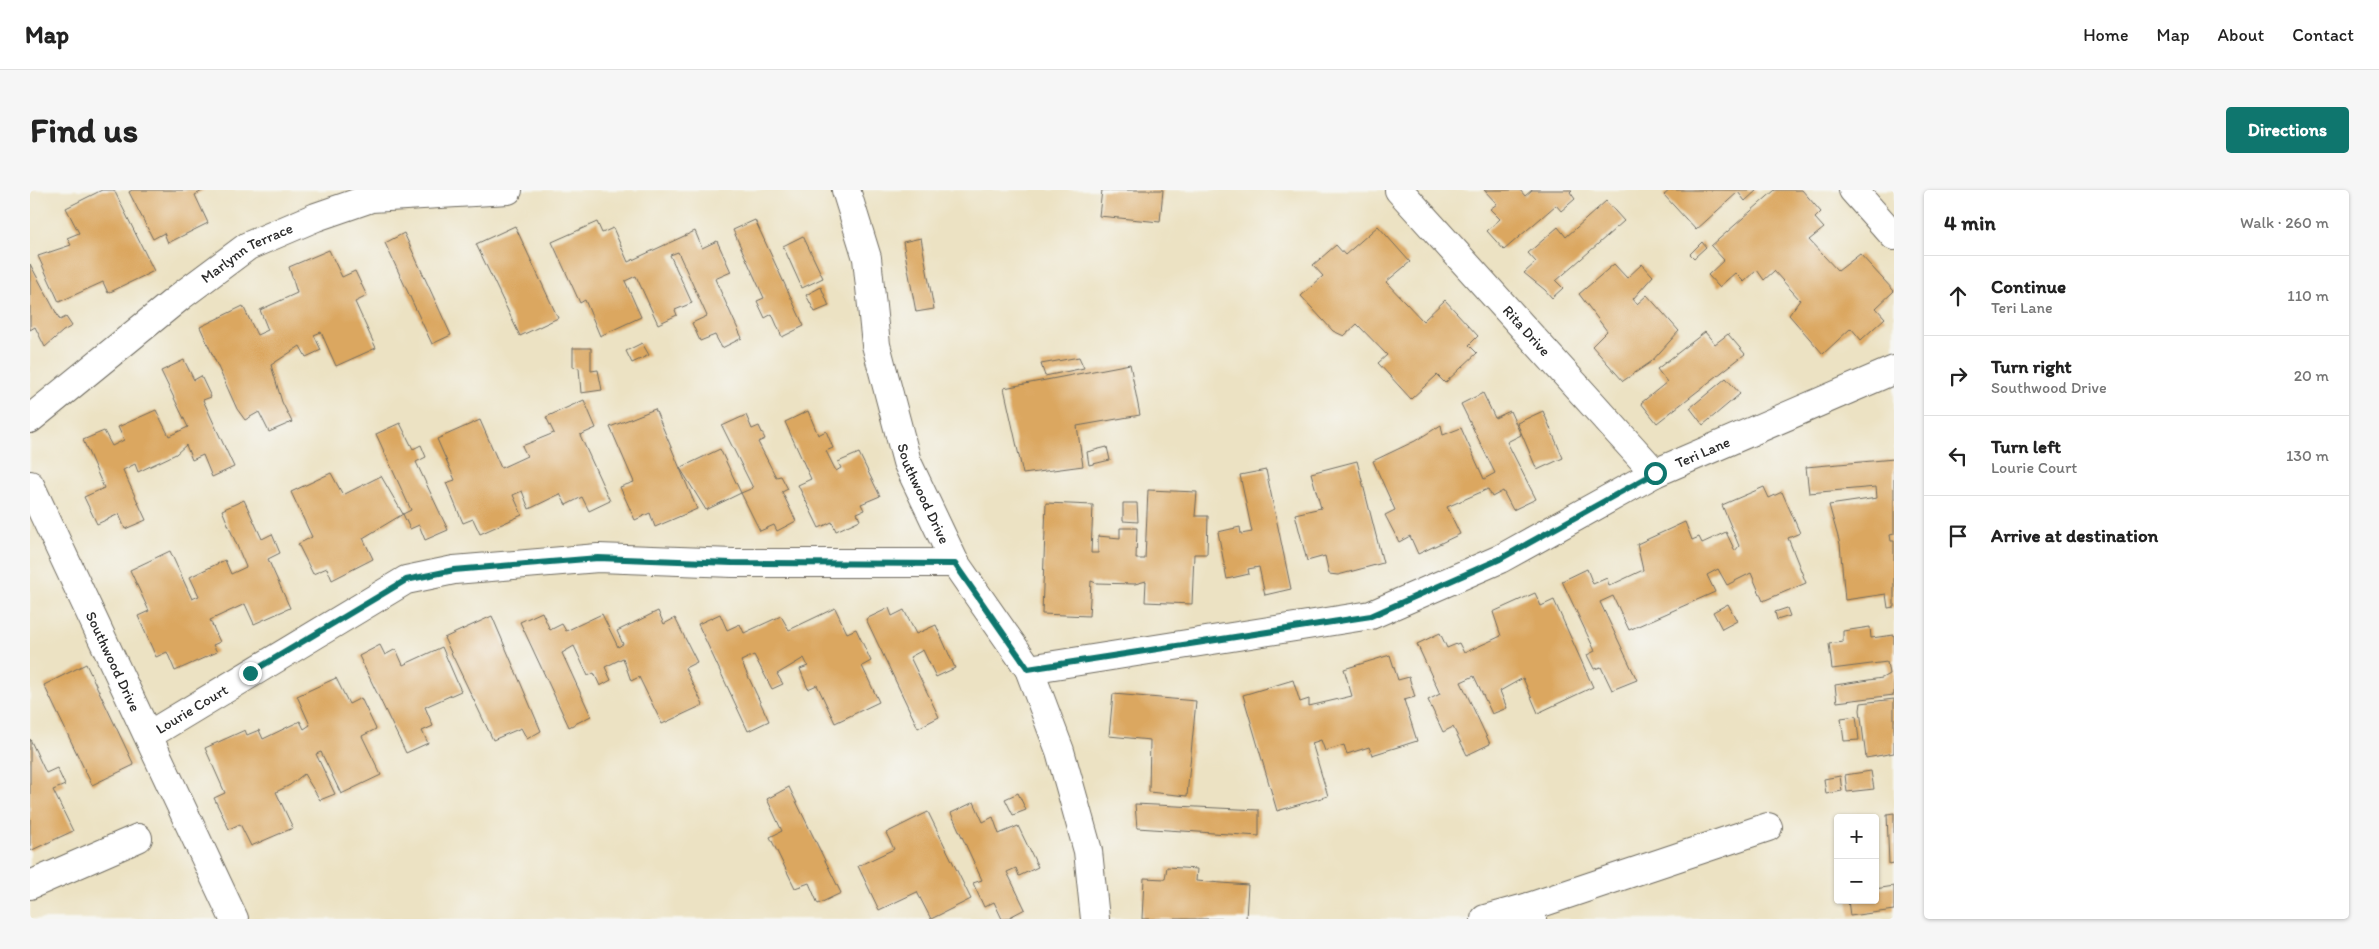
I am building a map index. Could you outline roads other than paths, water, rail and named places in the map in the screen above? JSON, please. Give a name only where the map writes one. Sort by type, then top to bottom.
[{"type":"street","name":"Marlynn Terrace","points":[[30,420],[181,296],[248,246],[316,217],[371,198],[508,190]]},
{"type":"street","name":"Southwood Drive","points":[[846,190],[867,258],[876,345],[907,462],[955,564],[1028,669],[1060,751],[1088,851],[1095,919]]},
{"type":"street","name":"Rita Drive","points":[[1398,190],[1655,473]]},
{"type":"street","points":[[1853,190],[1894,236]]},
{"type":"street","name":"Teri Lane","points":[[1028,669],[1371,616],[1500,559],[1655,473],[1894,370]]},
{"type":"street","name":"Southwood Drive","points":[[30,485],[234,919]]},
{"type":"street","name":"Lourie Court","points":[[149,735],[406,580],[454,570],[598,558],[732,563],[955,564]]},
{"type":"street","points":[[1485,919],[1531,913],[1768,827]]},
{"type":"street","points":[[30,884],[138,838]]}]
